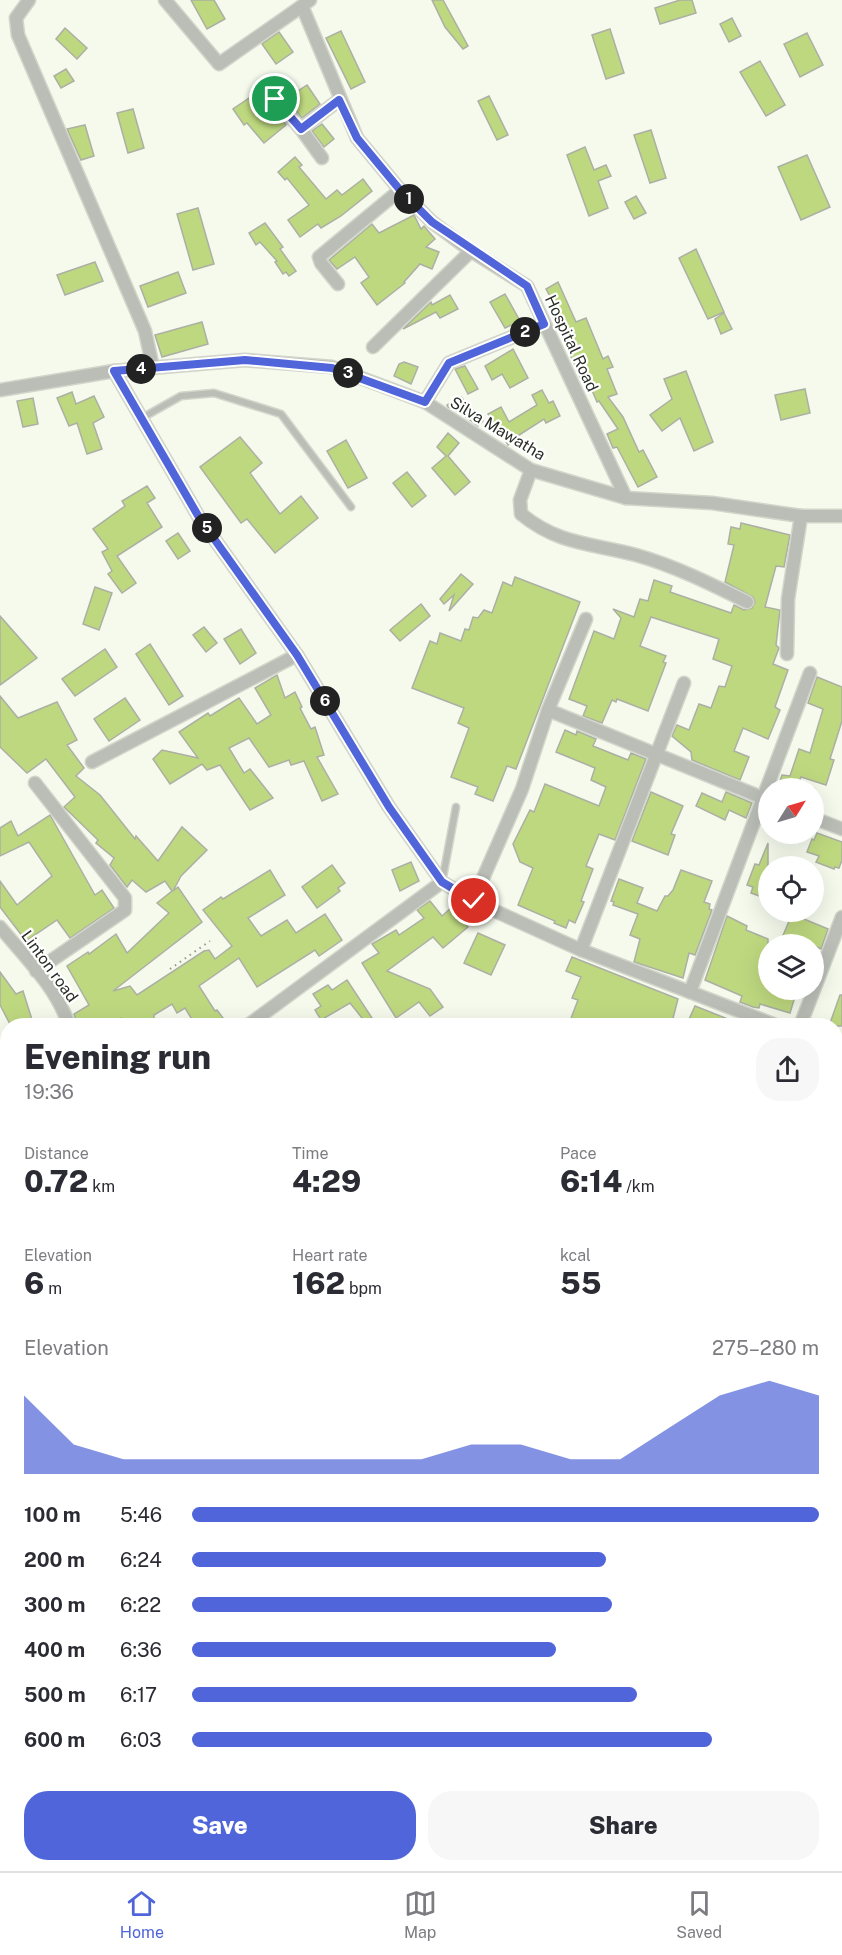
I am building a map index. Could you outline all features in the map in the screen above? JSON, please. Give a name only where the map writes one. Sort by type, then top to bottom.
[{"type":"street","points":[[29,0],[16,18],[18,35],[145,331],[153,368]]},
{"type":"street","points":[[165,0],[219,64],[306,3]]},
{"type":"street","name":"Hospital Road","points":[[306,3],[339,100],[357,138],[400,190],[432,222],[471,251],[527,286],[626,498]]},
{"type":"street","points":[[275,99],[322,158]]},
{"type":"street","points":[[301,129],[339,100]]},
{"type":"street","points":[[338,284],[321,263],[319,257],[400,190]]},
{"type":"street","points":[[373,347],[471,251]]},
{"type":"street","points":[[425,402],[449,363],[544,324]]},
{"type":"street","name":"Silva Mawatha","points":[[0,390],[114,371],[245,360],[332,368],[425,402],[531,470],[626,498],[712,503],[801,516],[842,516]]},
{"type":"street","points":[[114,371],[200,519],[297,655],[389,807],[442,882],[474,901],[581,950],[757,1018]]},
{"type":"street","points":[[531,470],[520,500],[521,514],[538,528],[568,541],[637,555],[684,571],[747,602]]},
{"type":"street","points":[[787,654],[788,599],[801,516]]},
{"type":"street","points":[[474,901],[522,789],[548,710],[586,619]]},
{"type":"street","points":[[92,762],[297,655]]},
{"type":"street","points":[[773,778],[810,673]]},
{"type":"street","points":[[581,950],[684,683]]},
{"type":"street","points":[[548,710],[758,796]]},
{"type":"street","points":[[35,783],[125,898],[125,910],[36,971]]},
{"type":"street","points":[[690,992],[758,819]]},
{"type":"street","points":[[824,822],[842,829]]},
{"type":"street","points":[[258,1018],[442,882]]},
{"type":"street","points":[[803,1018],[842,917]]},
{"type":"street","name":"Linton road","points":[[0,927],[36,971],[67,1018]]},
{"type":"lane","points":[[141,418],[181,396],[214,393],[281,414],[351,507]]},
{"type":"lane","points":[[442,882],[456,807]]},
{"type":"path","points":[[170,969],[210,941]]},
{"type":"building","points":[[191,0],[214,0],[225,19],[207,29]]},
{"type":"building","points":[[432,0],[443,0],[468,46],[463,49],[445,27]]},
{"type":"building","points":[[680,0],[692,0],[696,13],[660,24],[655,8]]},
{"type":"building","points":[[732,18],[741,36],[729,42],[720,24]]},
{"type":"building","points":[[65,28],[87,48],[77,59],[56,39]]},
{"type":"building","points":[[610,29],[624,73],[606,79],[592,35]]},
{"type":"building","points":[[341,31],[365,82],[351,89],[326,38]]},
{"type":"building","points":[[279,32],[293,52],[276,64],[262,44]]},
{"type":"building","points":[[807,33],[823,65],[800,77],[784,44]]},
{"type":"building","points":[[760,61],[785,105],[766,116],[740,72]]},
{"type":"building","points":[[66,69],[74,81],[61,88],[54,76]]},
{"type":"building","points":[[307,85],[320,104],[302,118],[286,99]]},
{"type":"building","points":[[255,94],[267,112],[272,108],[286,125],[264,143],[247,123],[244,125],[233,109]]},
{"type":"building","points":[[489,96],[508,135],[497,140],[478,101]]},
{"type":"building","points":[[133,109],[144,148],[128,153],[117,113]]},
{"type":"building","points":[[322,124],[334,139],[324,147],[312,131]]},
{"type":"building","points":[[85,125],[94,156],[81,160],[67,129]]},
{"type":"building","points":[[651,130],[666,178],[650,183],[634,135]]},
{"type":"building","points":[[585,147],[594,170],[606,165],[611,176],[598,181],[608,208],[589,216],[567,155]]},
{"type":"building","points":[[807,155],[830,207],[801,220],[778,167]]},
{"type":"building","points":[[295,157],[302,165],[299,167],[326,199],[337,190],[342,195],[363,179],[372,191],[341,216],[321,228],[318,224],[300,237],[288,220],[309,205],[287,178],[285,180],[278,172]]},
{"type":"building","points":[[636,196],[646,213],[634,219],[625,202]]},
{"type":"building","points":[[198,208],[214,264],[193,270],[177,214]]},
{"type":"building","points":[[414,215],[421,229],[424,226],[435,239],[426,247],[439,252],[432,269],[420,264],[405,283],[377,305],[361,283],[369,277],[355,257],[337,269],[329,260],[372,224],[379,233]]},
{"type":"building","points":[[265,223],[283,247],[280,249],[296,271],[289,276],[286,272],[283,274],[275,262],[277,261],[260,242],[256,245],[249,233]]},
{"type":"building","points":[[696,249],[724,312],[708,319],[679,258]]},
{"type":"building","points":[[95,262],[103,281],[65,295],[57,275]]},
{"type":"building","points":[[178,272],[186,293],[148,307],[140,286]]},
{"type":"building","points":[[558,282],[576,322],[586,318],[603,359],[608,356],[613,367],[607,369],[617,394],[608,397],[623,417],[639,452],[643,450],[657,477],[638,487],[617,447],[613,448],[607,434],[618,429],[599,401],[597,402],[587,379],[582,381],[551,312],[557,309],[546,289]]},
{"type":"building","points":[[505,294],[520,321],[505,328],[490,302]]},
{"type":"building","points":[[450,295],[458,309],[440,318],[436,312],[403,329],[431,302],[432,305]]},
{"type":"building","points":[[724,313],[732,329],[721,334],[715,319]]},
{"type":"building","points":[[202,322],[208,344],[162,357],[155,335]]},
{"type":"building","points":[[513,349],[528,378],[510,388],[502,374],[492,380],[485,366]]},
{"type":"building","points":[[404,362],[418,367],[411,384],[394,376],[399,364]]},
{"type":"building","points":[[465,366],[478,389],[468,394],[455,369]]},
{"type":"building","points":[[686,371],[713,442],[694,451],[680,418],[662,431],[650,415],[672,399],[664,379]]},
{"type":"building","points":[[805,389],[810,413],[781,420],[775,395]]},
{"type":"building","points":[[542,390],[549,403],[553,401],[560,416],[546,423],[544,419],[516,437],[518,439],[508,445],[488,414],[501,407],[509,422],[537,405],[532,395]]},
{"type":"building","points":[[72,392],[76,404],[94,396],[104,417],[93,423],[102,449],[87,454],[77,423],[69,426],[57,398]]},
{"type":"building","points":[[461,397],[483,421],[478,426],[448,407],[447,405]]},
{"type":"building","points":[[33,398],[38,424],[23,427],[17,401]]},
{"type":"building","points":[[448,433],[459,443],[448,456],[470,482],[455,495],[432,468],[446,456],[437,447]]},
{"type":"building","points":[[240,437],[262,463],[250,473],[280,514],[301,496],[318,518],[275,553],[247,519],[241,523],[200,467]]},
{"type":"building","points":[[346,440],[367,478],[348,488],[327,451]]},
{"type":"building","points":[[407,472],[426,496],[412,507],[393,483]]},
{"type":"building","points":[[147,486],[155,498],[147,503],[162,527],[117,556],[136,583],[122,593],[108,574],[112,571],[102,552],[108,549],[93,529],[125,506],[122,501]]},
{"type":"building","points":[[741,523],[790,535],[784,567],[776,566],[765,607],[780,610],[776,645],[779,648],[773,664],[788,670],[775,707],[780,710],[768,739],[743,728],[734,751],[749,757],[740,780],[692,760],[691,752],[672,736],[677,725],[689,730],[699,704],[711,708],[719,686],[725,687],[732,666],[713,659],[719,639],[651,617],[640,646],[666,656],[663,662],[666,663],[648,711],[617,699],[616,702],[612,700],[602,723],[583,716],[587,706],[569,699],[594,631],[614,639],[621,618],[613,609],[634,617],[640,599],[648,601],[654,580],[672,586],[670,592],[731,613],[734,605],[744,610],[752,608],[755,602],[753,597],[725,582],[734,545],[728,544],[731,527],[740,529]]},
{"type":"building","points":[[178,533],[190,551],[178,559],[166,541]]},
{"type":"building","points":[[461,574],[473,584],[449,611],[454,595],[444,604],[440,599]]},
{"type":"building","points":[[515,577],[580,602],[516,769],[507,766],[493,801],[475,794],[478,787],[451,777],[469,728],[458,723],[464,708],[412,688],[430,641],[437,644],[440,633],[461,641],[465,629],[469,630],[473,617],[478,618],[484,610],[492,613],[503,582],[512,586]]},
{"type":"building","points":[[95,587],[112,593],[99,630],[83,624]]},
{"type":"building","points":[[421,604],[430,616],[400,641],[390,630]]},
{"type":"building","points":[[0,616],[37,658],[0,685]]},
{"type":"building","points":[[204,627],[217,643],[206,652],[193,635]]},
{"type":"building","points":[[241,629],[256,653],[240,664],[224,639]]},
{"type":"building","points":[[150,644],[183,696],[169,705],[136,654]]},
{"type":"building","points":[[105,649],[117,667],[75,696],[62,679]]},
{"type":"building","points":[[277,675],[285,698],[295,692],[311,729],[315,727],[324,755],[317,757],[338,794],[322,801],[304,761],[291,765],[289,760],[269,767],[249,738],[229,748],[244,773],[250,769],[273,798],[250,810],[220,765],[207,770],[202,764],[170,784],[153,759],[162,750],[198,758],[179,732],[208,713],[210,716],[239,698],[257,724],[271,715],[255,688]]},
{"type":"building","points":[[817,677],[842,687],[842,721],[830,759],[834,760],[826,785],[824,778],[781,778],[782,775],[790,776],[799,749],[810,753],[823,709],[808,703]]},
{"type":"building","points":[[0,696],[18,718],[57,702],[77,740],[67,745],[84,768],[76,776],[100,795],[135,839],[136,836],[158,861],[182,827],[207,850],[181,876],[173,891],[178,887],[202,922],[113,991],[130,986],[137,995],[204,951],[209,950],[215,959],[232,946],[203,910],[221,897],[223,899],[270,870],[285,895],[248,918],[261,936],[287,920],[296,933],[325,914],[342,940],[319,956],[315,950],[257,987],[239,958],[199,986],[215,1011],[217,1010],[223,1018],[191,1018],[185,1008],[177,1013],[172,1004],[154,1015],[154,1018],[75,1018],[74,1014],[89,1005],[67,966],[88,952],[89,954],[116,934],[127,953],[169,913],[157,903],[172,891],[165,881],[146,892],[132,880],[127,887],[110,865],[114,858],[96,843],[98,840],[64,807],[75,797],[46,759],[27,773],[0,747]]},
{"type":"building","points":[[125,698],[140,720],[109,741],[94,719]]},
{"type":"building","points":[[565,730],[576,735],[577,731],[596,739],[593,746],[628,760],[631,753],[646,759],[615,840],[599,834],[586,866],[593,869],[581,901],[584,902],[575,923],[569,920],[566,928],[518,905],[533,868],[520,862],[513,844],[530,810],[534,812],[545,784],[599,806],[606,787],[591,780],[595,768],[556,752]]},
{"type":"building","points":[[651,792],[683,806],[671,834],[675,835],[668,855],[632,841]]},
{"type":"building","points":[[726,792],[752,803],[746,818],[729,810],[725,820],[696,806],[702,793],[722,802]]},
{"type":"building","points":[[50,815],[95,895],[102,890],[114,908],[70,938],[57,920],[26,941],[0,907],[0,881],[17,905],[52,876],[29,842],[0,856],[0,828],[11,821],[18,836]]},
{"type":"building","points":[[824,836],[842,842],[842,860],[839,868],[834,869],[824,865],[824,856],[807,852],[810,844],[824,844]]},
{"type":"building","points":[[768,844],[768,844],[768,856],[763,856]]},
{"type":"building","points":[[411,862],[419,881],[400,891],[392,870]]},
{"type":"building","points":[[755,864],[758,865],[758,895],[751,893],[753,887],[747,885]]},
{"type":"building","points":[[332,865],[345,883],[338,888],[340,891],[317,908],[302,887]]},
{"type":"building","points":[[681,870],[712,881],[704,902],[710,904],[709,909],[712,910],[695,955],[689,953],[683,978],[634,962],[640,939],[630,935],[638,914],[613,905],[614,902],[611,901],[619,879],[643,888],[637,903],[657,911],[665,896],[673,890]]},
{"type":"building","points":[[430,901],[442,916],[452,907],[468,927],[443,948],[433,937],[387,971],[430,989],[443,1007],[430,1016],[419,1002],[396,1018],[362,963],[379,953],[372,944],[396,930],[399,935],[424,918],[417,910]]},
{"type":"building","points":[[727,916],[747,926],[746,930],[758,935],[758,1000],[794,1000],[790,1013],[760,1004],[759,1008],[740,1002],[742,996],[705,980]]},
{"type":"building","points":[[789,922],[811,922],[828,929],[824,940],[824,934],[784,934]]},
{"type":"building","points":[[478,933],[505,945],[491,975],[464,963]]},
{"type":"building","points":[[572,957],[678,999],[673,1018],[571,1018],[578,1000],[572,998],[581,977],[566,971]]},
{"type":"building","points":[[0,972],[16,994],[23,991],[31,1018],[7,1018],[0,1005]]},
{"type":"building","points":[[347,980],[372,1018],[362,1018],[350,1003],[324,1018],[320,1018],[315,1010],[321,1006],[313,994],[328,985],[332,990]]},
{"type":"building","points":[[840,995],[842,995],[842,1018],[832,1018]]},
{"type":"building","points":[[695,1006],[725,1018],[690,1018]]},
{"type":"route","points":[[275,99],[301,129],[339,100],[357,138],[400,190],[432,222],[471,251],[527,286],[544,324],[449,363],[425,402],[332,368],[245,360],[114,371],[200,519],[297,655],[389,807],[442,882],[474,901]]}]
